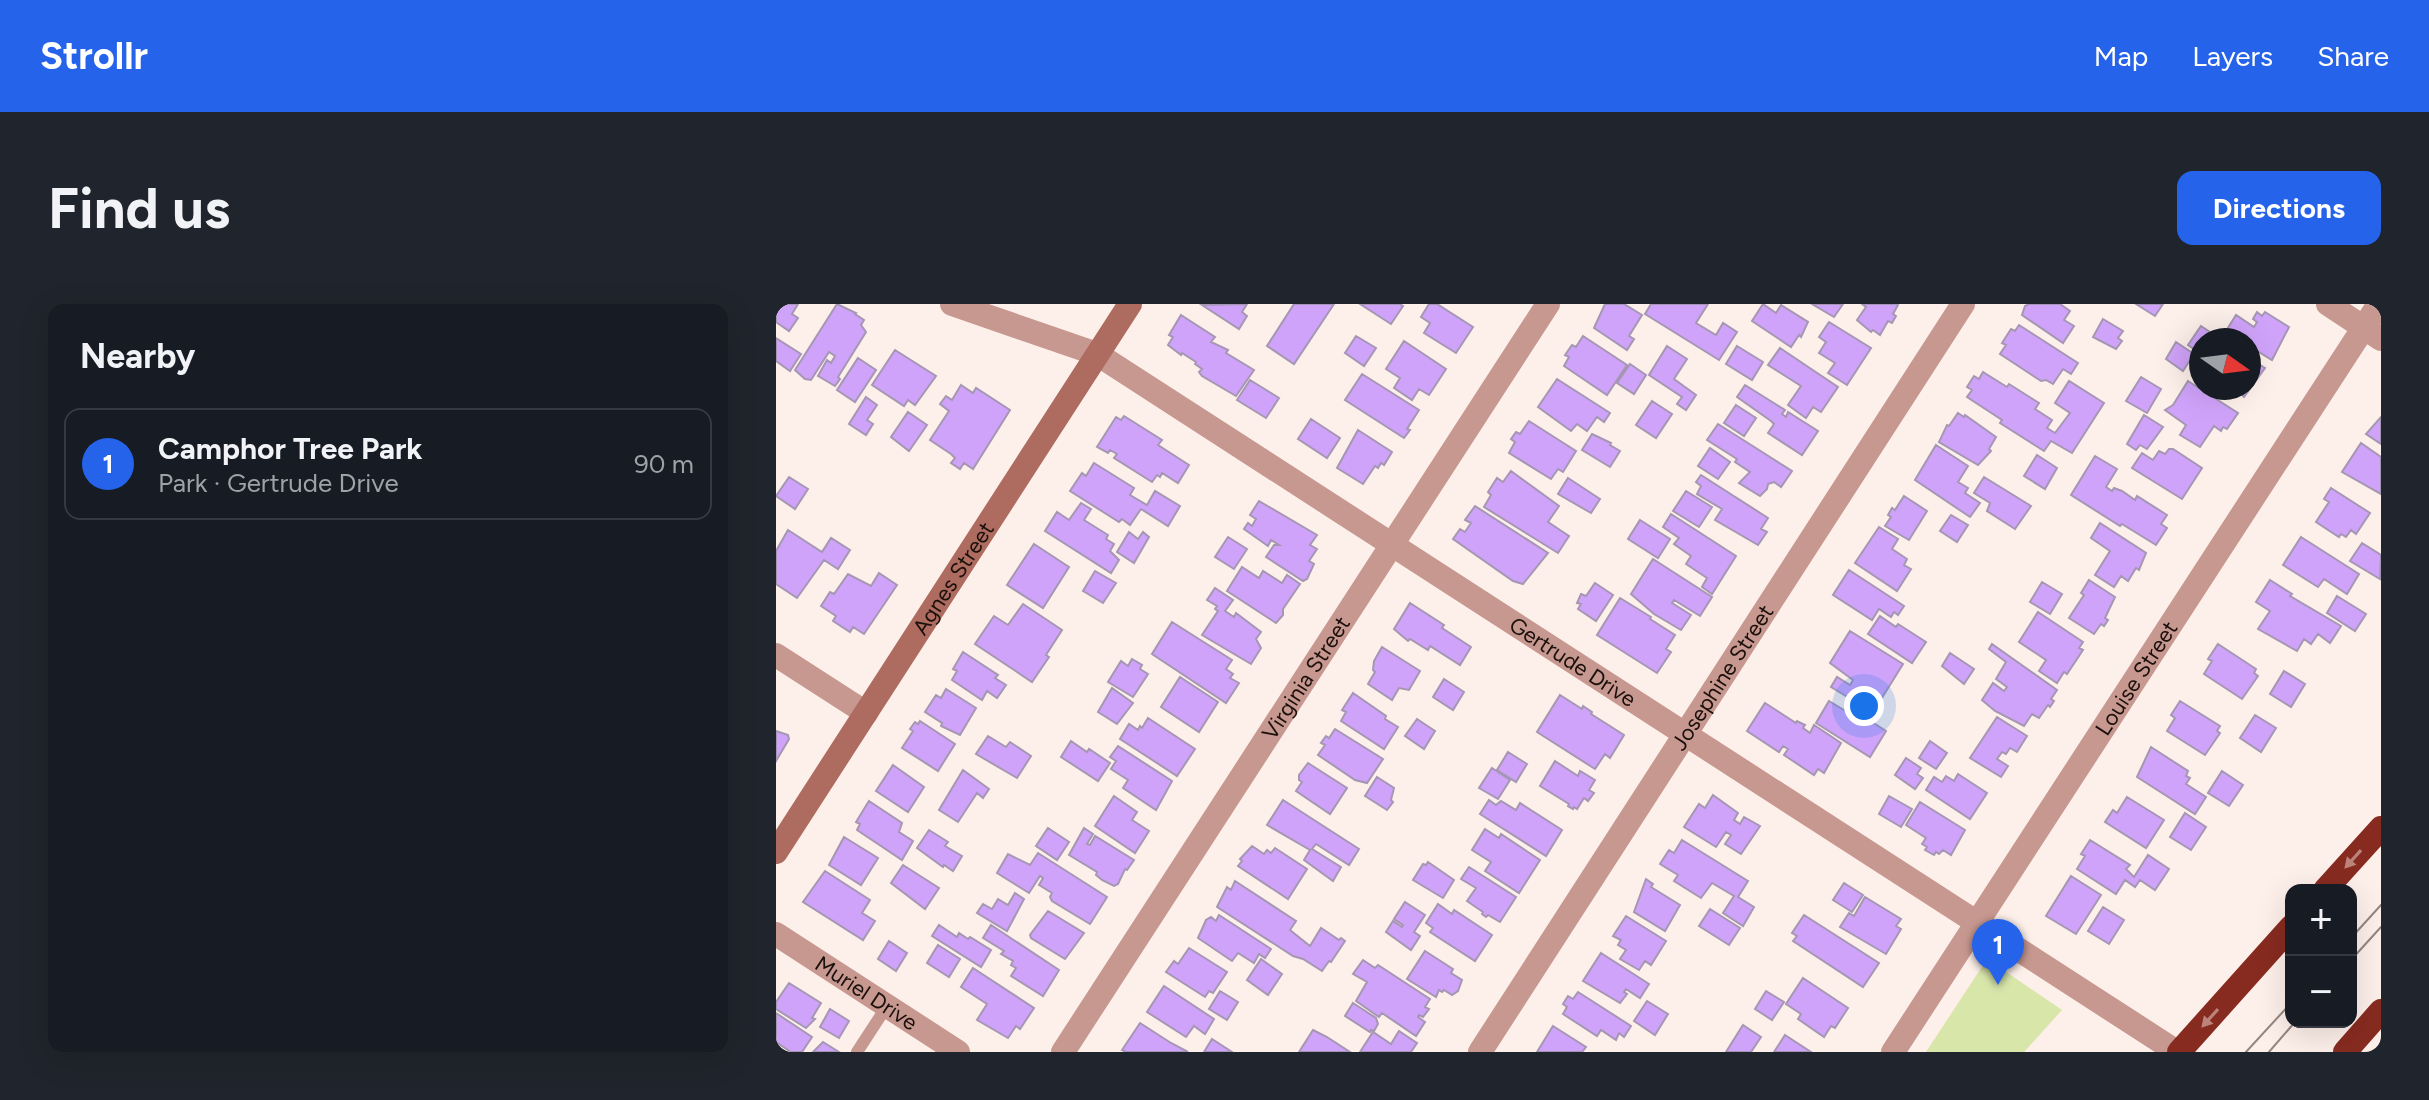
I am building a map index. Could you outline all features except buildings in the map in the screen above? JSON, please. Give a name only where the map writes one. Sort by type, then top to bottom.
[{"type":"highway","points":[[2330,884],[2381,828]]},
{"type":"highway","points":[[2178,1052],[2285,934]]},
{"type":"highway","points":[[2345,1052],[2381,1011]]},
{"type":"street","name":"Gertrude Drive","points":[[952,304],[1097,354],[2178,1052]]},
{"type":"street","name":"Agnes Street","points":[[776,852],[1130,304]]},
{"type":"street","name":"Virginia Street","points":[[1063,1052],[1548,304]]},
{"type":"street","name":"Josephine Street","points":[[1480,1052],[1963,304]]},
{"type":"street","points":[[2328,304],[2372,333]]},
{"type":"street","name":"Louise Street","points":[[1893,1052],[1976,923],[2372,333],[2379,304]]},
{"type":"street","points":[[776,655],[866,713]]},
{"type":"street","name":"Muriel Drive","points":[[776,934],[958,1052]]},
{"type":"lane","points":[[857,1052],[887,1006]]},
{"type":"green space","points":[[1987,959],[2062,1010],[2024,1052],[1926,1052]]},
{"type":"tram line","points":[[2357,931],[2381,905]]},
{"type":"tram line","points":[[2355,956],[2381,927]]},
{"type":"tram line","points":[[2246,1052],[2285,1010]]},
{"type":"tram line","points":[[2269,1052],[2290,1028]]},
{"type":"place","name":"Camphor Tree Park","points":[[1998,985]]}]
